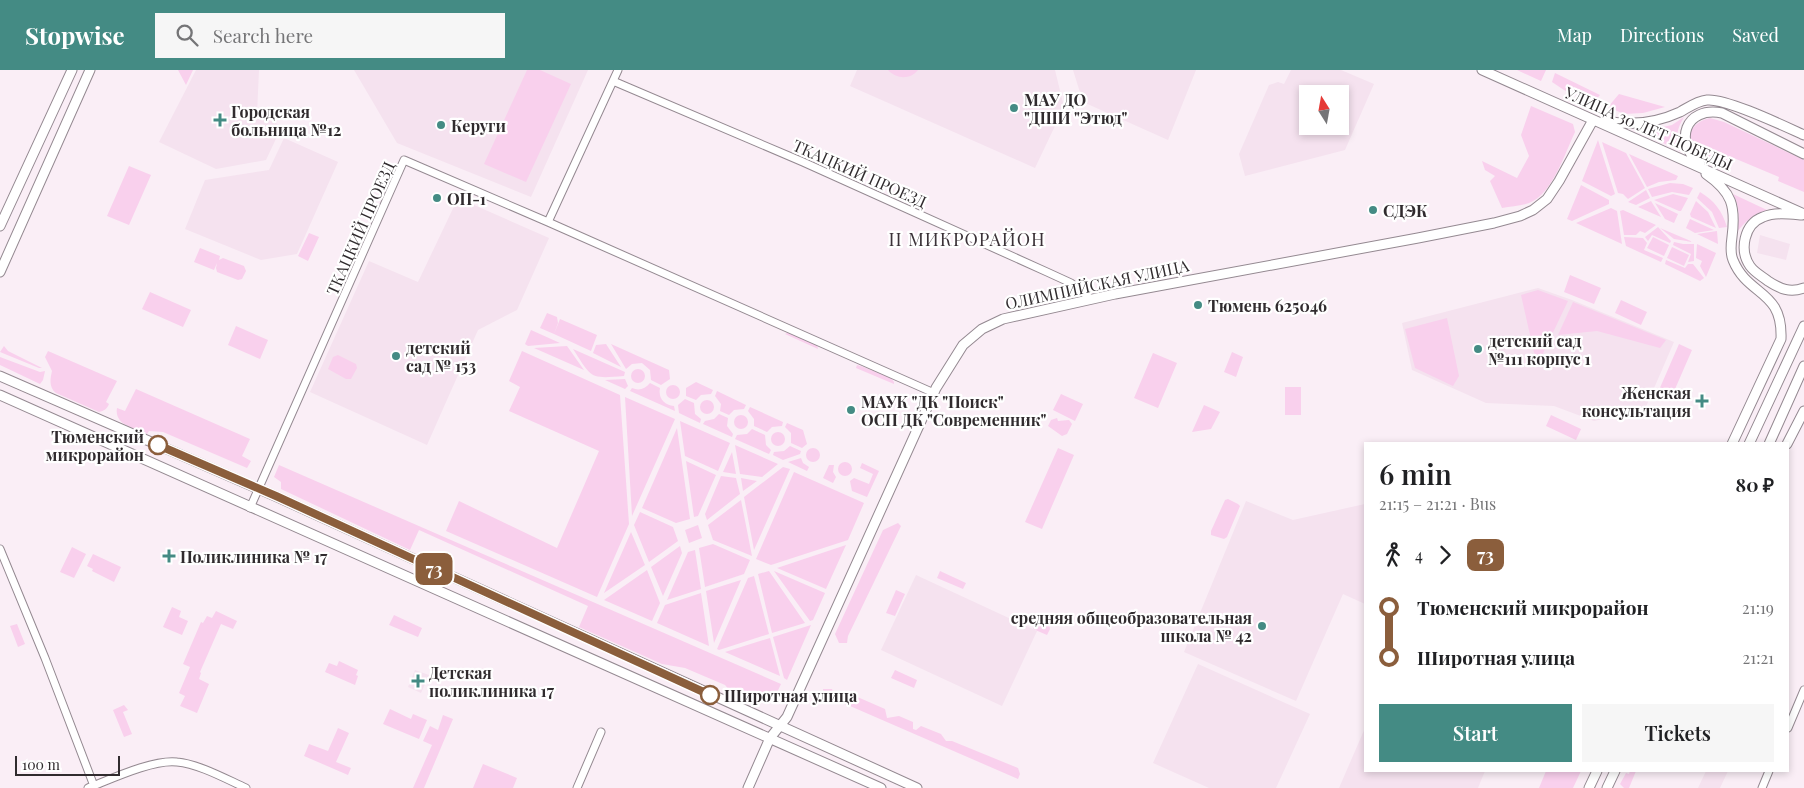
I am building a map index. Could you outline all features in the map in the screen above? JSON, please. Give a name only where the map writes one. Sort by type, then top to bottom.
[{"type":"main road","points":[[0,226],[72,70]]},
{"type":"main road","points":[[0,272],[90,70]]},
{"type":"main road","name":"УЛИЦА 30 ЛЕТ ПОБЕДЫ","points":[[1482,70],[1804,214]]},
{"type":"main road","points":[[1593,120],[1622,124],[1641,123],[1663,119],[1696,102],[1708,100],[1720,101],[1735,106],[1804,135]]},
{"type":"main road","points":[[1706,169],[1692,158],[1686,148],[1684,138],[1686,128],[1692,119],[1701,113],[1712,111],[1722,113],[1804,154]]},
{"type":"main road","name":"ОЛИМПИЙСКАЯ УЛИЦА","points":[[748,788],[770,738],[787,717],[934,393],[963,346],[982,329],[1003,319],[1091,299],[1418,238],[1520,216],[1533,210],[1546,199],[1559,181],[1593,120]]},
{"type":"main road","points":[[1694,165],[1720,184],[1728,196],[1734,208],[1732,258],[1739,272],[1770,299],[1776,308],[1782,327],[1781,339],[1733,442]]},
{"type":"main road","points":[[1804,214],[1763,216],[1753,223],[1747,232],[1744,243],[1745,256],[1755,272],[1780,288],[1791,291],[1804,288]]},
{"type":"main road","points":[[1750,442],[1804,326]]},
{"type":"main road","points":[[1770,442],[1804,366]]},
{"type":"main road","points":[[0,376],[258,488],[917,788]]},
{"type":"main road","points":[[0,395],[882,788]]},
{"type":"main road","points":[[1788,442],[1804,412]]},
{"type":"main road","points":[[1589,788],[1597,772]]},
{"type":"main road","points":[[1607,788],[1615,772]]},
{"type":"street","points":[[618,70],[548,222],[934,393]]},
{"type":"street","name":"ТКАЦКИЙ ПРОЕЗД","points":[[613,81],[803,162],[1047,272],[1071,283],[1091,299]]},
{"type":"street","name":"ТКАЦКИЙ ПРОЕЗД","points":[[250,508],[404,160],[548,222]]},
{"type":"street","points":[[0,549],[45,658],[91,787],[102,786],[157,763],[170,762],[190,765],[246,788]]},
{"type":"street","points":[[1789,726],[1804,690]]},
{"type":"street","points":[[577,788],[601,732]]},
{"type":"street","points":[[1762,788],[1769,772]]},
{"type":"shaded area","points":[[178,70],[193,70],[186,85]]},
{"type":"shaded area","name":"Городская больница №12","points":[[196,70],[259,70],[257,114],[282,126],[266,160],[216,169],[159,142]]},
{"type":"shaded area","points":[[354,70],[588,70],[531,197],[397,143]]},
{"type":"shaded area","points":[[527,70],[540,70],[571,84],[526,182],[484,164]]},
{"type":"shaded area","points":[[857,70],[1055,70],[1064,107],[1035,168],[850,86]]},
{"type":"shaded area","points":[[888,70],[918,70],[907,77],[899,77]]},
{"type":"shaded area","points":[[1073,70],[1196,70],[1168,140],[1083,102]]},
{"type":"shaded area","points":[[1291,70],[1341,70],[1374,84],[1345,150],[1245,176],[1239,154],[1269,85],[1278,82],[1284,84]]},
{"type":"shaded area","points":[[1517,70],[1546,70],[1541,81]]},
{"type":"shaded area","points":[[1555,73],[1600,95],[1593,103],[1564,90],[1552,82]]},
{"type":"shaded area","points":[[1619,94],[1665,107],[1643,113],[1624,114],[1608,107]]},
{"type":"shaded area","points":[[1531,106],[1573,124],[1575,132],[1551,183],[1537,199],[1522,205],[1502,208],[1490,181],[1495,176],[1485,170],[1482,161],[1517,178],[1529,156],[1521,135]]},
{"type":"shaded area","points":[[1684,117],[1679,126],[1678,134],[1680,151],[1640,132],[1672,125]]},
{"type":"shaded area","points":[[1710,118],[1724,122],[1804,160],[1804,192],[1778,181],[1779,177],[1729,156],[1725,165],[1696,151],[1690,140],[1692,129],[1697,124]]},
{"type":"shaded area","points":[[284,138],[338,162],[297,254],[261,260],[185,229],[205,180],[269,170]]},
{"type":"shaded area","points":[[1598,140],[1615,194],[1611,196],[1582,181]]},
{"type":"shaded area","points":[[1602,142],[1626,153],[1645,188],[1628,199],[1623,194],[1618,193]]},
{"type":"shaded area","points":[[1629,154],[1678,176],[1676,180],[1659,182],[1647,187]]},
{"type":"shaded area","points":[[129,166],[151,175],[129,225],[107,216]]},
{"type":"shaded area","points":[[1670,183],[1683,184],[1693,188],[1689,195],[1672,192],[1652,197],[1648,189]]},
{"type":"shaded area","points":[[1581,185],[1609,200],[1609,204],[1572,221],[1567,219]]},
{"type":"shaded area","points":[[1646,190],[1650,198],[1636,205],[1628,202]]},
{"type":"shaded area","points":[[1700,192],[1717,207],[1727,227],[1719,228],[1712,212],[1697,198]]},
{"type":"shaded area","points":[[1673,194],[1688,198],[1681,211],[1654,200]]},
{"type":"shaded area","points":[[1733,194],[1767,210],[1750,218],[1737,232],[1738,213]]},
{"type":"shaded area","points":[[458,198],[549,238],[517,310],[478,330],[427,445],[310,392],[369,261],[418,282]]},
{"type":"shaded area","points":[[1651,201],[1661,217],[1638,207]]},
{"type":"shaded area","points":[[1696,201],[1708,212],[1716,228],[1691,217],[1690,214]]},
{"type":"shaded area","points":[[1655,203],[1678,214],[1674,223],[1665,219]]},
{"type":"shaded area","points":[[1611,208],[1617,211],[1622,244],[1576,223]]},
{"type":"shaded area","points":[[1623,210],[1656,225],[1645,233],[1640,231],[1636,235],[1624,235],[1620,211]]},
{"type":"shaded area","points":[[1690,219],[1714,230],[1695,233],[1686,228]]},
{"type":"shaded area","points":[[1658,227],[1671,241],[1670,243],[1652,235],[1648,241],[1645,237]]},
{"type":"shaded area","points":[[1660,228],[1693,242],[1674,239]]},
{"type":"shaded area","points":[[1717,231],[1718,244],[1697,234]]},
{"type":"shaded area","points":[[309,233],[319,237],[308,261],[298,256]]},
{"type":"shaded area","points":[[1760,235],[1790,244],[1786,260],[1757,253]]},
{"type":"shaded area","points":[[1624,237],[1643,238],[1647,243],[1644,250],[1663,258],[1661,262],[1626,246]]},
{"type":"shaded area","points":[[1653,237],[1669,245],[1664,256],[1647,248]]},
{"type":"shaded area","points":[[1674,242],[1694,244],[1694,261],[1688,262],[1691,254],[1673,245]]},
{"type":"shaded area","points":[[1697,244],[1716,253],[1706,277],[1700,266],[1702,261],[1696,258]]},
{"type":"shaded area","points":[[1672,247],[1689,255],[1684,266],[1667,258]]},
{"type":"shaded area","points":[[200,248],[220,256],[219,260],[223,258],[244,266],[246,271],[242,279],[238,280],[217,272],[217,263],[214,270],[194,262]]},
{"type":"shaded area","points":[[1666,260],[1685,268],[1688,264],[1693,264],[1704,278],[1700,281],[1665,264]]},
{"type":"shaded area","points":[[1570,275],[1601,288],[1594,304],[1564,292]]},
{"type":"shaded area","points":[[1538,288],[1674,342],[1645,409],[1594,421],[1554,406],[1486,403],[1412,370],[1402,323]]},
{"type":"shaded area","points":[[1538,290],[1568,301],[1537,366],[1521,295]]},
{"type":"shaded area","points":[[150,292],[191,310],[183,327],[142,309]]},
{"type":"shaded area","points":[[1621,300],[1647,312],[1641,325],[1615,313]]},
{"type":"shaded area","points":[[1573,302],[1666,340],[1660,348],[1597,331],[1558,335]]},
{"type":"shaded area","points":[[547,313],[557,317],[558,323],[554,334],[540,328]]},
{"type":"shaded area","points":[[1447,318],[1459,376],[1453,386],[1415,368],[1405,329]]},
{"type":"shaded area","points":[[560,319],[597,335],[591,351],[554,334]]},
{"type":"shaded area","points":[[236,326],[268,340],[260,359],[228,345]]},
{"type":"shaded area","points":[[531,330],[560,343],[528,346],[525,344]]},
{"type":"shaded area","points":[[789,332],[817,345],[818,349],[785,334]]},
{"type":"shaded area","points":[[606,344],[621,367],[593,353],[596,345]]},
{"type":"shaded area","points":[[611,344],[669,370],[670,379],[661,385],[651,380],[650,370],[642,363],[632,364],[626,369]]},
{"type":"shaded area","points":[[1679,344],[1692,350],[1672,396],[1659,390]]},
{"type":"shaded area","points":[[4,346],[8,351],[42,368],[0,352]]},
{"type":"shaded area","points":[[567,346],[584,370],[534,348]]},
{"type":"shaded area","points":[[573,349],[625,372],[624,376],[604,377],[593,374],[584,366]]},
{"type":"shaded area","points":[[48,351],[117,381],[106,402],[109,404],[104,410],[99,412],[56,393],[51,383],[52,371],[45,357]]},
{"type":"shaded area","points":[[522,351],[620,395],[629,524],[597,597],[446,531],[459,501],[557,548],[599,451],[509,411],[520,387],[509,381]]},
{"type":"shaded area","points":[[1232,352],[1243,357],[1236,377],[1224,372]]},
{"type":"shaded area","points":[[1153,353],[1177,363],[1158,408],[1134,398]]},
{"type":"shaded area","points":[[338,355],[356,364],[357,368],[351,379],[346,379],[328,369],[333,357]]},
{"type":"shaded area","points":[[0,357],[40,372],[45,371],[43,380],[40,384],[0,365]]},
{"type":"shaded area","points":[[857,365],[891,378],[894,384],[856,368]]},
{"type":"shaded area","points":[[635,369],[641,369],[645,376],[641,383],[635,383],[631,379],[631,373]]},
{"type":"shaded area","points":[[625,379],[628,386],[625,389],[605,380]]},
{"type":"shaded area","points":[[696,382],[713,390],[711,394],[701,395],[696,400],[686,396],[686,388]]},
{"type":"shaded area","points":[[650,383],[660,388],[662,400],[674,406],[675,411],[630,391],[632,388],[644,388]]},
{"type":"shaded area","points":[[670,385],[676,385],[680,392],[676,399],[670,399],[666,395],[666,389]]},
{"type":"shaded area","points":[[1285,387],[1301,387],[1301,415],[1285,415]]},
{"type":"shaded area","points":[[136,389],[250,439],[242,456],[251,461],[247,468],[163,432],[149,431],[147,434],[126,425],[119,418],[117,408],[125,411]]},
{"type":"shaded area","points":[[717,391],[746,405],[744,409],[734,410],[729,415],[720,411],[721,404],[715,396]]},
{"type":"shaded area","points":[[1061,394],[1083,404],[1075,421],[1053,410]]},
{"type":"shaded area","points":[[625,397],[675,419],[632,516]]},
{"type":"shaded area","points":[[685,399],[694,403],[695,414],[701,419],[700,423],[679,413],[678,405]]},
{"type":"shaded area","points":[[704,400],[710,400],[714,407],[710,414],[704,414],[700,410],[700,404]]},
{"type":"shaded area","points":[[1204,405],[1220,412],[1211,429],[1192,432]]},
{"type":"shaded area","points":[[750,407],[783,422],[782,426],[772,427],[767,432],[754,426],[754,419],[748,411]]},
{"type":"shaded area","points":[[719,414],[728,418],[727,426],[733,434],[732,437],[703,424],[705,421],[714,419]]},
{"type":"shaded area","points":[[738,415],[744,415],[748,422],[744,429],[738,429],[734,425],[734,419]]},
{"type":"shaded area","points":[[1551,415],[1581,429],[1576,440],[1546,426]]},
{"type":"shaded area","points":[[1057,418],[1058,421],[1069,420],[1072,424],[1067,434],[1062,436],[1048,426],[1051,420]]},
{"type":"shaded area","points":[[680,421],[730,443],[718,471],[685,456]]},
{"type":"shaded area","points":[[787,423],[803,430],[807,444],[802,448],[791,443],[791,433],[785,427]]},
{"type":"shaded area","points":[[677,428],[690,519],[676,523],[642,508]]},
{"type":"shaded area","points":[[752,429],[765,435],[766,445],[771,450],[769,454],[735,439],[737,435],[747,434]]},
{"type":"shaded area","points":[[775,432],[781,432],[785,439],[781,446],[775,446],[771,442],[771,436]]},
{"type":"shaded area","points":[[735,445],[778,464],[762,477],[740,474]]},
{"type":"shaded area","points":[[790,446],[801,451],[800,454],[783,460],[773,455],[774,452],[784,451]]},
{"type":"shaded area","points":[[810,448],[816,448],[820,455],[816,462],[810,462],[806,458],[806,452]]},
{"type":"shaded area","points":[[1058,448],[1074,455],[1042,529],[1025,522]]},
{"type":"shaded area","points":[[732,452],[736,474],[723,472]]},
{"type":"shaded area","points":[[801,458],[803,463],[809,467],[807,471],[788,462]]},
{"type":"shaded area","points":[[686,461],[716,475],[698,516],[694,517]]},
{"type":"shaded area","points":[[842,462],[848,462],[852,469],[848,476],[842,476],[838,472],[838,466]]},
{"type":"shaded area","points":[[862,463],[879,471],[867,497],[852,491],[850,481],[854,478],[869,484],[873,474],[860,468]]},
{"type":"shaded area","points":[[279,465],[781,684],[773,701],[759,694],[754,696],[750,704],[736,698],[725,685],[685,668],[662,664],[579,627],[588,606],[419,530],[410,550],[281,489],[281,482],[274,477]]},
{"type":"shaded area","points":[[829,465],[834,465],[833,472],[836,477],[833,483],[823,478]]},
{"type":"shaded area","points":[[783,467],[790,469],[754,550],[744,497]]},
{"type":"shaded area","points":[[794,472],[864,503],[848,540],[771,565],[756,559]]},
{"type":"shaded area","points":[[721,476],[736,478],[740,494],[707,520],[705,514]]},
{"type":"shaded area","points":[[741,478],[757,481],[743,491]]},
{"type":"shaded area","points":[[1228,499],[1240,506],[1227,537],[1224,539],[1211,535],[1211,531],[1225,500]]},
{"type":"shaded area","points":[[741,500],[752,556],[713,540],[708,525]]},
{"type":"shaded area","name":"средняя общеобразовательная школа № 42","points":[[1246,501],[1293,520],[1364,504],[1364,604],[1343,594],[1296,701],[1184,652]]},
{"type":"shaded area","points":[[640,512],[673,527],[678,541],[649,562],[634,525]]},
{"type":"shaded area","points":[[898,523],[901,526],[848,636],[847,643],[839,643],[835,634],[883,530]]},
{"type":"shaded area","points":[[698,525],[702,538],[689,543],[685,530]]},
{"type":"shaded area","points":[[631,532],[645,565],[604,593]]},
{"type":"shaded area","points":[[713,544],[750,560],[744,574],[705,587],[699,548]]},
{"type":"shaded area","points":[[846,545],[826,589],[777,568]]},
{"type":"shaded area","points":[[680,546],[682,553],[663,596],[651,567]]},
{"type":"shaded area","points":[[72,547],[86,554],[74,578],[60,572]]},
{"type":"shaded area","points":[[695,550],[701,589],[667,600],[688,552]]},
{"type":"shaded area","points":[[93,554],[121,567],[114,582],[92,571],[93,569],[87,566]]},
{"type":"shaded area","points":[[647,570],[660,603],[652,621],[604,600]]},
{"type":"shaded area","points":[[769,571],[805,623],[772,633],[758,574]]},
{"type":"shaded area","points":[[774,571],[825,593],[813,620],[810,621]]},
{"type":"shaded area","points":[[940,571],[966,583],[963,589],[937,578]]},
{"type":"shaded area","points":[[916,575],[1037,631],[1002,706],[881,650]]},
{"type":"shaded area","points":[[754,576],[769,634],[719,650],[717,649],[748,578]]},
{"type":"shaded area","points":[[741,580],[714,643],[706,591]]},
{"type":"shaded area","points":[[896,590],[905,594],[895,616],[886,613]]},
{"type":"shaded area","points":[[701,593],[709,646],[657,623],[665,605]]},
{"type":"shaded area","points":[[172,607],[181,611],[179,617],[188,621],[182,635],[163,627]]},
{"type":"shaded area","points":[[216,611],[237,621],[233,629],[221,624],[200,672],[199,679],[209,684],[197,713],[180,706],[185,696],[179,693],[190,667],[183,664],[201,622],[203,623],[207,616],[212,618]]},
{"type":"shaded area","points":[[394,615],[422,628],[418,637],[389,625]]},
{"type":"shaded area","points":[[1038,618],[1049,623],[1050,629],[1047,635],[1033,629]]},
{"type":"shaded area","points":[[17,624],[25,644],[18,647],[10,626]]},
{"type":"shaded area","points":[[811,625],[787,680],[784,678],[773,637]]},
{"type":"shaded area","points":[[770,638],[780,676],[725,652]]},
{"type":"shaded area","points":[[339,661],[358,670],[355,685],[325,672],[329,663],[337,666]]},
{"type":"shaded area","points":[[1198,664],[1310,714],[1276,788],[1209,788],[1153,763]]},
{"type":"shaded area","name":"Детская поликлиника 17","points":[[415,670],[429,675],[421,693],[408,687]]},
{"type":"shaded area","points":[[895,670],[917,680],[914,688],[891,678]]},
{"type":"shaded area","points":[[823,689],[832,689],[835,697],[841,699],[846,692],[885,709],[887,718],[899,716],[913,722],[913,729],[916,730],[921,726],[941,734],[946,741],[952,741],[1018,768],[1020,774],[1018,779],[850,706],[824,698]]},
{"type":"shaded area","points":[[124,705],[128,710],[123,712],[132,734],[124,737],[113,710]]},
{"type":"shaded area","points":[[390,709],[411,719],[413,714],[427,720],[419,739],[383,724]]},
{"type":"shaded area","points":[[443,715],[453,719],[424,788],[413,788],[432,745],[423,741],[430,726],[438,730]]},
{"type":"shaded area","points":[[338,728],[349,733],[336,762],[351,768],[348,775],[304,756],[309,744],[328,751]]},
{"type":"shaded area","points":[[1364,730],[1364,772],[1485,772],[1478,788],[1339,788]]},
{"type":"shaded area","points":[[483,764],[517,778],[513,788],[473,788]]},
{"type":"shaded area","points":[[1546,772],[1581,772],[1573,788],[1539,788]]},
{"type":"shaded area","points":[[1630,772],[1636,772],[1629,788],[1624,788],[1620,784],[1626,773],[1629,774]]},
{"type":"shaded area","points":[[1706,772],[1728,772],[1720,788],[1698,788]]},
{"type":"bus line","name":"73","points":[[158,445],[276,496],[710,695]]},
{"type":"place","name":"МАУ ДО \"ДШИ \"Этюд\"","points":[[1014,108]]},
{"type":"place","name":"Городская больница №12","points":[[220,120]]},
{"type":"place","name":"Керуги","points":[[441,125]]},
{"type":"place","name":"ОП-1","points":[[437,198]]},
{"type":"place","name":"СДЭК","points":[[1373,210]]},
{"type":"place","name":"Тюмень 625046","points":[[1198,305]]},
{"type":"place","name":"детский сад №111 корпус 1","points":[[1478,349]]},
{"type":"place","name":"детский сад № 153","points":[[396,356]]},
{"type":"place","name":"Женская консультация","points":[[1702,401]]},
{"type":"place","name":"МАУК \"ДК \"Поиск\" ОСП ДК \"Современник\"","points":[[851,410]]},
{"type":"place","name":"Тюменский микрорайон","points":[[158,445]]},
{"type":"place","name":"Поликлиника № 17","points":[[169,556]]},
{"type":"place","name":"средняя общеобразовательная школа № 42","points":[[1262,626]]},
{"type":"place","name":"Детская поликлиника 17","points":[[418,681]]},
{"type":"place","name":"Широтная улица","points":[[710,695]]},
{"type":"district","name":"II МИКРОРАЙОН","points":[[967,239]]}]
